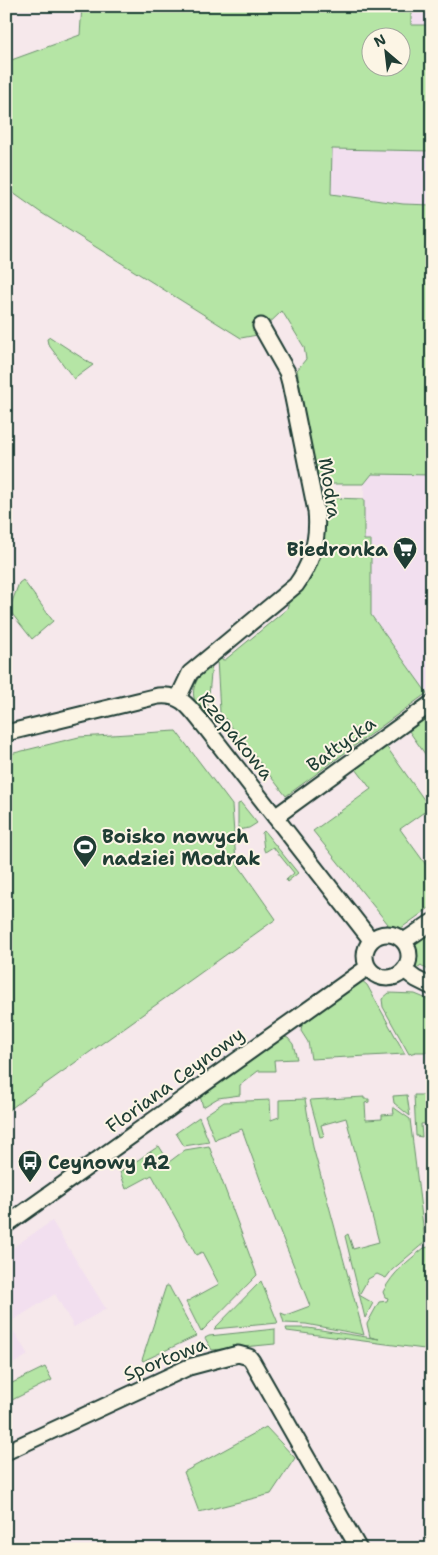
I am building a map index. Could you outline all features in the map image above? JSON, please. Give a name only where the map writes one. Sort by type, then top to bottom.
[{"type":"street","name":"Modra","points":[[178,698],[190,673],[296,585],[311,559],[315,543],[316,511],[290,383],[287,372],[261,326]]},
{"type":"street","name":"Rzepakowa","points":[[6,733],[158,696],[168,695],[178,698],[185,702],[206,728],[274,818],[371,940]]},
{"type":"street","name":"Bałtycka","points":[[274,818],[432,703]]},
{"type":"street","points":[[404,942],[432,922]]},
{"type":"street","points":[[384,934],[399,937],[404,942],[408,948],[408,964],[399,975],[385,978],[372,973],[365,961],[367,946],[371,940],[384,934]]},
{"type":"street","name":"Floriana Ceynowy","points":[[6,1225],[368,967]]},
{"type":"street","points":[[404,970],[416,979],[432,986]]},
{"type":"street","name":"Sportowa","points":[[6,1452],[178,1372],[212,1360],[243,1354],[249,1356],[252,1361],[358,1549]]},
{"type":"shaded area","points":[[411,6],[432,6],[432,25],[411,25]]},
{"type":"shaded area","points":[[332,149],[432,151],[432,205],[403,204],[331,194]]},
{"type":"shaded area","points":[[371,474],[432,475],[432,690],[427,693],[371,615],[371,541],[364,540],[364,484]]},
{"type":"shaded area","points":[[52,1221],[106,1309],[74,1327],[55,1294],[9,1323],[28,1355],[6,1368],[6,1252]]},
{"type":"green space","points":[[82,6],[411,6],[411,25],[432,25],[432,151],[332,149],[331,194],[403,204],[432,205],[432,475],[372,474],[364,484],[332,484],[320,481],[315,471],[297,370],[306,359],[304,347],[282,311],[257,335],[241,338],[40,212],[6,188],[6,62],[80,35]]},
{"type":"green space","points":[[50,337],[93,365],[74,379],[48,344],[47,339]]},
{"type":"green space","points":[[332,498],[364,499],[364,540],[371,540],[371,615],[427,693],[286,796],[220,712],[217,659],[225,660],[287,609],[289,601],[303,589],[316,567],[324,542],[323,507]]},
{"type":"green space","points":[[23,580],[53,621],[32,639],[9,610],[19,583]]},
{"type":"green space","points":[[212,663],[207,717],[197,705],[193,693],[199,676]]},
{"type":"green space","points":[[432,714],[432,764],[409,731]]},
{"type":"green space","points":[[176,731],[232,805],[236,862],[276,919],[6,1112],[6,755],[79,737]]},
{"type":"green space","points":[[386,746],[430,808],[400,829],[432,873],[432,906],[390,936],[382,929],[388,924],[313,831],[371,789],[356,769]]},
{"type":"green space","points":[[241,803],[257,823],[249,828],[238,830],[238,804]]},
{"type":"green space","points":[[264,831],[298,873],[287,882],[286,880],[294,873],[273,847],[265,852],[262,833]]},
{"type":"green space","points":[[432,930],[432,973],[421,965],[417,968],[413,950],[418,942]]},
{"type":"green space","points":[[361,980],[367,985],[405,1054],[311,1059],[308,1042],[301,1031],[302,1024]]},
{"type":"green space","points":[[389,993],[415,994],[432,1001],[432,1052],[409,1054],[383,1007],[382,999]]},
{"type":"green space","points":[[283,1037],[288,1038],[293,1044],[297,1059],[274,1060],[275,1071],[258,1071],[240,1085],[240,1095],[218,1098],[203,1107],[200,1096]]},
{"type":"green space","points":[[407,1095],[410,1116],[394,1103],[393,1096]]},
{"type":"green space","points":[[414,1095],[432,1095],[432,1123],[421,1124],[422,1137],[416,1136]]},
{"type":"green space","points":[[364,1097],[364,1099],[369,1099],[369,1102],[365,1103],[366,1120],[382,1119],[382,1115],[394,1114],[393,1107],[410,1119],[425,1242],[392,1270],[386,1278],[377,1274],[368,1279],[359,1295],[345,1236],[348,1234],[353,1249],[379,1242],[346,1118],[321,1125],[324,1136],[320,1137],[310,1100]]},
{"type":"green space","points":[[305,1099],[313,1147],[364,1335],[306,1324],[284,1323],[281,1313],[286,1315],[310,1306],[269,1204],[242,1129],[217,1138],[215,1141],[205,1115],[224,1102],[270,1100],[271,1120],[279,1117],[279,1100]]},
{"type":"green space","points":[[199,1117],[209,1142],[184,1146],[176,1133]]},
{"type":"green space","points":[[159,1146],[169,1162],[185,1150],[209,1146],[257,1275],[201,1332],[186,1302],[219,1284],[202,1252],[196,1255],[152,1175],[126,1189],[120,1172]]},
{"type":"green space","points":[[428,1247],[432,1251],[432,1350],[287,1331],[286,1328],[308,1328],[379,1339],[370,1337],[367,1324],[379,1302],[387,1301],[388,1298],[385,1297],[383,1292],[401,1268],[424,1248]]},
{"type":"green space","points":[[261,1281],[278,1323],[214,1329]]},
{"type":"green space","points":[[166,1286],[169,1286],[196,1336],[143,1361],[142,1360]]},
{"type":"green space","points":[[359,1295],[373,1303],[365,1318]]},
{"type":"green space","points":[[275,1329],[275,1344],[212,1350],[205,1338],[209,1336]]},
{"type":"green space","points":[[45,1367],[52,1380],[6,1403],[6,1386]]},
{"type":"green space","points":[[266,1427],[295,1458],[271,1494],[199,1512],[184,1472]]},
{"type":"place","name":"Biedronka","points":[[405,570]]},
{"type":"place","name":"Boisko nowych nadziei Modrak","points":[[85,868]]},
{"type":"place","name":"Ceynowy A2","points":[[30,1183]]}]
